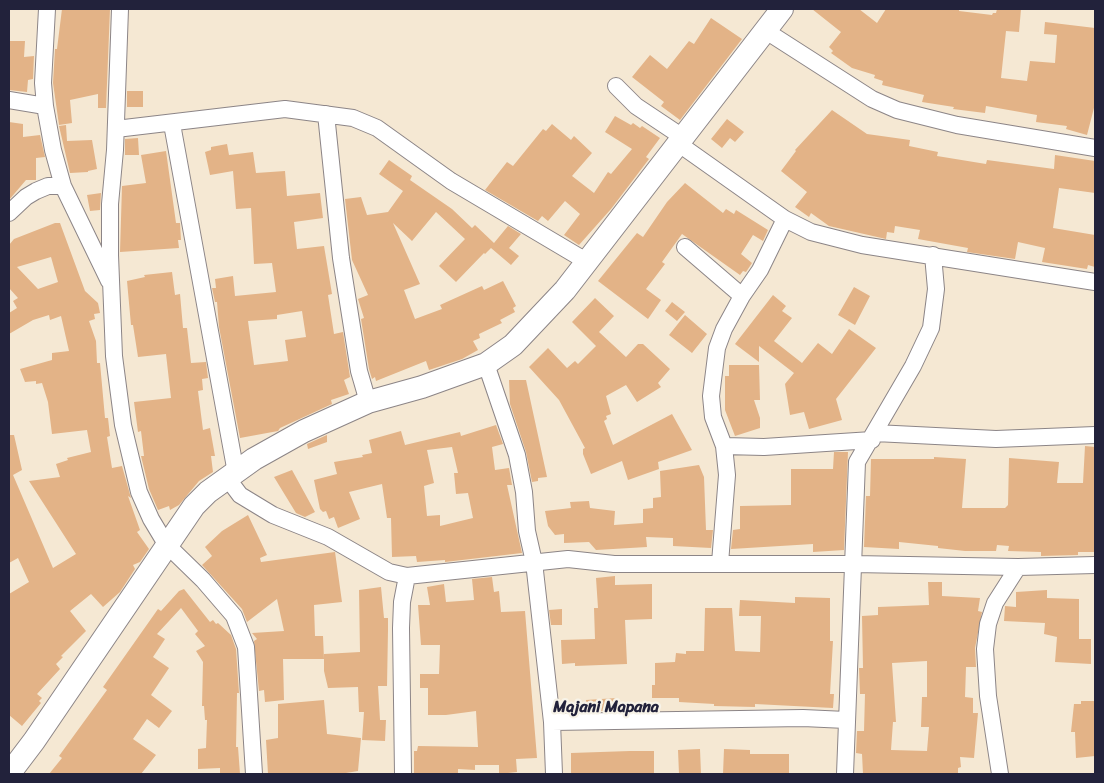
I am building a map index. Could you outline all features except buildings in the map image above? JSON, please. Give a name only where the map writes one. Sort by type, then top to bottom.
[{"type":"main road","points":[[9,774],[34,741],[166,544],[194,506],[254,459],[304,431],[368,402],[422,388],[486,364],[513,345],[565,290],[682,141],[782,9]]},
{"type":"street","points":[[47,9],[44,49],[45,106],[62,186],[110,284]]},
{"type":"street","points":[[120,9],[116,129],[110,204],[110,284],[114,356],[131,465],[139,492],[151,519],[166,544],[223,602],[237,624],[246,647],[248,663],[254,774]]},
{"type":"street","points":[[766,30],[872,99],[897,110],[957,125],[1095,148]]},
{"type":"street","points":[[616,86],[636,106],[786,219],[811,232],[842,241],[1095,282]]},
{"type":"street","points":[[9,100],[45,106]]},
{"type":"street","points":[[116,129],[172,124],[285,109],[353,118],[377,128],[458,186],[586,261]]},
{"type":"street","points":[[326,114],[344,277],[359,371],[368,402]]},
{"type":"street","points":[[172,124],[232,476],[240,495],[273,515],[328,537],[389,572],[407,576],[568,559],[614,564],[720,563],[1018,567],[1095,564]]},
{"type":"street","points":[[9,213],[26,197],[36,191],[48,186],[62,186]]},
{"type":"street","points":[[720,563],[727,475],[724,446],[713,417],[712,381],[717,348],[742,296],[760,270],[786,219]]},
{"type":"street","points":[[686,247],[742,296]]},
{"type":"street","points":[[845,774],[857,462],[913,366],[930,328],[936,289],[933,255]]},
{"type":"street","points":[[486,364],[517,455],[534,562],[552,722],[554,774]]},
{"type":"street","points":[[724,446],[764,447],[873,437],[996,439],[1095,435]]},
{"type":"street","points":[[1000,774],[988,696],[985,649],[988,624],[995,603],[1018,567]]},
{"type":"street","points":[[403,774],[401,628],[402,602],[407,576]]},
{"type":"street","points":[[552,722],[803,718],[846,720]]},
{"type":"district","name":"Majani Mapana","points":[[606,708]]}]
